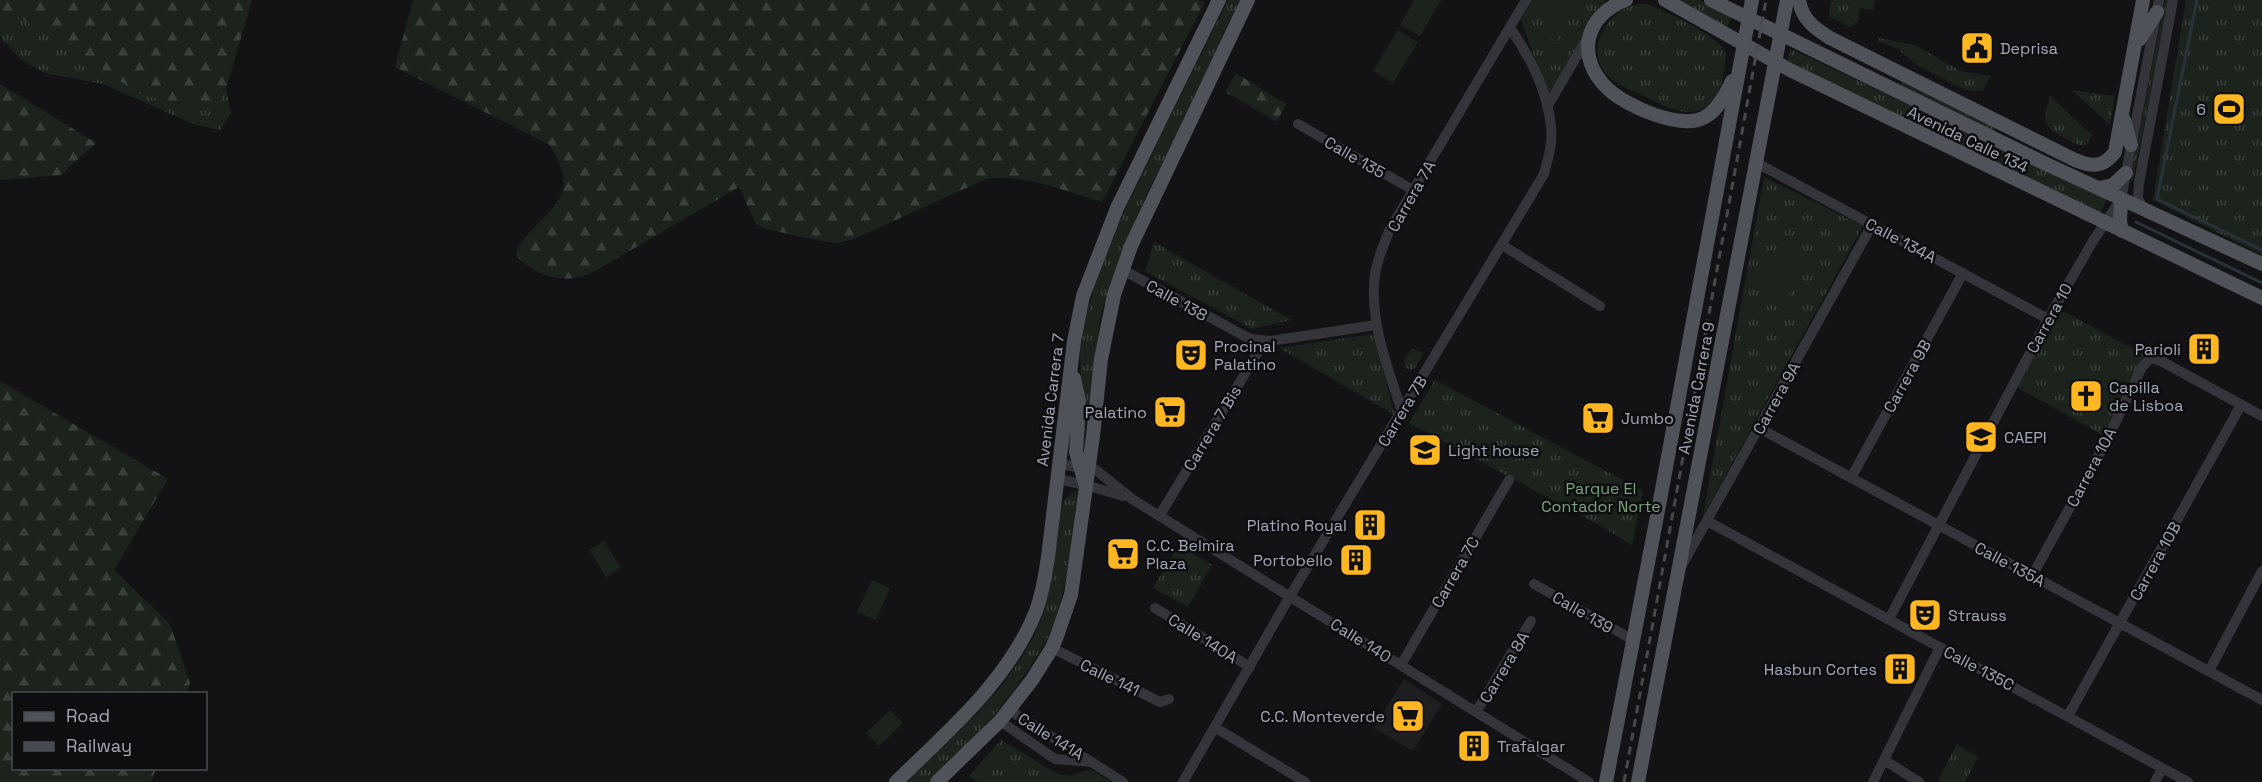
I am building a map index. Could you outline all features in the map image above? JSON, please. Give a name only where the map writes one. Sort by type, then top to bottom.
[{"type":"main road","name":"Avenida Carrera 7","points":[[897,782],[970,710],[1020,644],[1036,611],[1042,592],[1058,479],[1078,314],[1117,207],[1219,0]]},
{"type":"main road","points":[[1084,467],[1107,327],[1131,246],[1246,5],[1260,0]]},
{"type":"main road","points":[[1626,0],[1608,8],[1601,14],[1590,32],[1588,49],[1597,76],[1608,89],[1635,105],[1664,118],[1682,122],[1699,120],[1707,116],[1720,102],[1740,65]]},
{"type":"main road","name":"Avenida Calle 134","points":[[1665,0],[1774,61],[2262,298]]},
{"type":"main road","name":"Avenida Calle 134","points":[[1711,0],[2044,163],[2262,264]]},
{"type":"main road","name":"Avenida Carrera 9","points":[[1606,782],[1752,0]]},
{"type":"main road","name":"Avenida Carrera 9","points":[[1638,782],[1786,0]]},
{"type":"main road","points":[[1799,0],[1804,17],[1815,28],[2075,160],[2097,166],[2110,159],[2115,152],[2143,0]]},
{"type":"main road","points":[[2134,48],[2158,6]]},
{"type":"main road","points":[[1851,69],[1900,73]]},
{"type":"main road","points":[[2122,115],[2131,145]]},
{"type":"main road","points":[[1995,120],[2044,163]]},
{"type":"main road","points":[[2075,160],[2099,188],[2114,185],[2126,173]]},
{"type":"main road","points":[[2121,199],[2122,231]]},
{"type":"main road","points":[[937,782],[1005,715],[1032,680],[1052,648],[1071,595],[1086,484],[1084,467],[1076,446],[1078,401],[1071,368]]},
{"type":"street","name":"Carrera 7A","points":[[1402,411],[1376,325],[1376,273],[1380,255],[1390,229],[1526,0]]},
{"type":"street","points":[[2143,208],[2138,198],[2139,183],[2173,0]]},
{"type":"street","name":"Carrera 10","points":[[1889,619],[2048,319],[2104,223],[2121,199],[2158,6]]},
{"type":"street","points":[[1510,28],[1531,62],[1547,107]]},
{"type":"street","points":[[1547,107],[1590,32]]},
{"type":"street","name":"Carrera 7B","points":[[1183,782],[1290,596],[1544,174],[1550,154],[1551,128],[1547,107]]},
{"type":"street","name":"Calle 135","points":[[1298,124],[1413,190]]},
{"type":"street","name":"Calle 134A","points":[[1755,162],[2048,319]]},
{"type":"street","name":"Carrera 9A","points":[[1679,571],[1872,225]]},
{"type":"street","points":[[1502,246],[1600,306]]},
{"type":"street","name":"Calle 138","points":[[1123,270],[1245,337],[1264,342]]},
{"type":"street","name":"Carrera 9B","points":[[1851,478],[1963,273]]},
{"type":"street","points":[[1264,342],[1376,325]]},
{"type":"street","name":"Carrera 7 Bis","points":[[1160,515],[1264,342]]},
{"type":"street","name":"Carrera 10A","points":[[2032,576],[2108,438],[2142,367],[2151,358],[2161,360],[2241,405]]},
{"type":"street","points":[[2241,405],[2262,416]]},
{"type":"street","name":"Carrera 10B","points":[[2068,717],[2241,405]]},
{"type":"street","name":"Calle 135A","points":[[1759,428],[2262,700]]},
{"type":"street","name":"Calle 140","points":[[1059,464],[1084,467],[1099,472],[1132,499],[1589,782]]},
{"type":"street","name":"Calle 140","points":[[1058,479],[1086,484],[1132,499]]},
{"type":"street","name":"Carrera 7C","points":[[1401,665],[1509,480]]},
{"type":"street","name":"Calle 135C","points":[[1707,521],[2188,782]]},
{"type":"street","points":[[2209,671],[2262,571]]},
{"type":"street","name":"Calle 139","points":[[1534,584],[1633,640]]},
{"type":"street","name":"Calle 140A","points":[[1155,608],[1250,667]]},
{"type":"street","name":"Carrera 8A","points":[[1476,712],[1532,621]]},
{"type":"street","points":[[1873,782],[1940,647]]},
{"type":"street","name":"Calle 141","points":[[1052,648],[1160,702],[1169,699]]},
{"type":"street","name":"Calle 141A","points":[[1005,715],[1055,759],[1092,762]]},
{"type":"street","name":"Calle 141A","points":[[1005,715],[1092,762],[1123,782]]},
{"type":"street","points":[[1216,728],[1305,782]]},
{"type":"street","points":[[1884,760],[1919,782]]},
{"type":"street","points":[[2155,782],[2162,768]]},
{"type":"shaded area","name":"C.C. Monteverde","points":[[1404,679],[1442,704],[1413,751],[1374,728]]},
{"type":"green space","points":[[0,0],[225,84],[231,113],[220,130],[193,124],[103,84],[45,73],[20,59],[0,37]]},
{"type":"green space","points":[[0,0],[252,0],[225,93],[212,112],[142,95],[13,13],[0,21]]},
{"type":"green space","points":[[413,0],[1195,0],[1205,2],[1102,202],[1029,181],[986,179],[854,239],[838,243],[766,229],[756,224],[739,187],[590,274],[560,278],[532,269],[516,255],[522,240],[553,208],[562,191],[564,182],[562,172],[550,145],[395,67]]},
{"type":"green space","points":[[1228,0],[1243,0],[1145,198],[1101,313],[1082,456],[1080,344],[1099,270],[1130,198]]},
{"type":"green space","points":[[1414,0],[1441,0],[1420,36],[1400,25]]},
{"type":"green space","points":[[1532,0],[1606,0],[1548,95],[1521,20]]},
{"type":"green space","points":[[1548,0],[1568,2],[1558,41],[1539,36]]},
{"type":"green space","points":[[1674,0],[1699,0],[1732,17],[1727,28]]},
{"type":"green space","points":[[1831,0],[1875,0],[1873,10],[1860,8],[1858,21],[1850,27],[1829,16]]},
{"type":"green space","points":[[2165,0],[2169,0],[2133,181],[2130,179]]},
{"type":"green space","points":[[2186,0],[2262,0],[2262,255],[2153,200]]},
{"type":"green space","points":[[1639,4],[1648,4],[1690,24],[1719,44],[1726,52],[1724,74],[1717,95],[1703,109],[1693,112],[1667,107],[1617,83],[1603,70],[1598,49],[1604,28],[1619,12]]},
{"type":"green space","points":[[1398,30],[1418,42],[1393,83],[1373,71]]},
{"type":"green space","points":[[1879,38],[1915,45],[1961,71],[1991,76],[1983,90],[1965,90],[1915,64],[1898,49],[1878,41]]},
{"type":"green space","points":[[1791,49],[2107,199],[2099,216],[1787,63]]},
{"type":"green space","points":[[1236,73],[1286,104],[1277,122],[1225,92]]},
{"type":"green space","points":[[1903,78],[1992,122],[1996,132],[1901,86]]},
{"type":"green space","points":[[0,84],[96,143],[61,175],[0,180]]},
{"type":"green space","name":"6","points":[[2235,84],[2243,86],[2247,92],[2246,109],[2234,125],[2226,130],[2216,130],[2212,110],[2223,91]]},
{"type":"green space","points":[[2072,90],[2115,96],[2110,125]]},
{"type":"green space","points":[[2050,96],[2092,135],[2087,145],[2075,143],[2049,128],[2046,113]]},
{"type":"green space","points":[[1764,177],[1863,226],[1703,516]]},
{"type":"green space","points":[[1154,242],[1291,320],[1252,329],[1145,271]]},
{"type":"green space","points":[[1772,250],[1798,255],[1789,296],[1764,291]]},
{"type":"green space","points":[[2055,307],[2151,358],[2108,438],[2013,385]]},
{"type":"green space","points":[[1373,334],[1395,415],[1279,348]]},
{"type":"green space","points":[[1412,348],[1423,353],[1416,367],[1411,370],[1406,368],[1404,361]]},
{"type":"green space","name":"Parque El Contador Norte","points":[[1435,380],[1643,491],[1632,545],[1409,423]]},
{"type":"green space","points":[[0,381],[168,479],[114,570],[170,624],[190,683],[186,692],[12,692],[12,770],[156,770],[151,782],[0,782]]},
{"type":"green space","points":[[1078,490],[1067,570],[1061,601],[1051,633],[1013,692],[958,753],[929,782],[906,782],[988,702],[1023,656],[1046,604],[1053,570],[1060,509],[1067,497]]},
{"type":"green space","points":[[604,541],[621,568],[606,577],[589,550]]},
{"type":"green space","points":[[1179,545],[1212,565],[1188,607],[1153,588]]},
{"type":"green space","points":[[872,580],[890,588],[876,620],[857,612]]},
{"type":"green space","points":[[890,710],[903,723],[879,746],[866,733]]},
{"type":"green space","points":[[1001,740],[1058,774],[1071,776],[1090,769],[1111,782],[978,782],[969,776]]},
{"type":"green space","points":[[1957,744],[1978,757],[1965,782],[1942,782],[1938,780]]},
{"type":"waterway","points":[[2197,0],[2157,199],[2262,250]]},
{"type":"waterway","points":[[2136,222],[2262,283]]},
{"type":"railway","points":[[1624,782],[1766,0]]},
{"type":"place","name":"Deprisa","points":[[1977,48]]},
{"type":"place","name":"6","points":[[2229,109]]},
{"type":"place","name":"Parioli","points":[[2204,349]]},
{"type":"place","name":"Procinal Palatino","points":[[1191,355]]},
{"type":"place","name":"Capilla de Lisboa","points":[[2086,396]]},
{"type":"place","name":"Palatino","points":[[1170,412]]},
{"type":"place","name":"Jumbo","points":[[1598,418]]},
{"type":"place","name":"CAEPI","points":[[1981,437]]},
{"type":"place","name":"Light house","points":[[1425,450]]},
{"type":"place","name":"Platino Royal","points":[[1370,525]]},
{"type":"place","name":"C.C. Belmira Plaza","points":[[1123,554]]},
{"type":"place","name":"Portobello","points":[[1356,560]]},
{"type":"place","name":"Strauss","points":[[1925,615]]},
{"type":"place","name":"Hasbun Cortes","points":[[1900,669]]},
{"type":"place","name":"C.C. Monteverde","points":[[1408,716]]},
{"type":"place","name":"Trafalgar","points":[[1474,746]]}]
